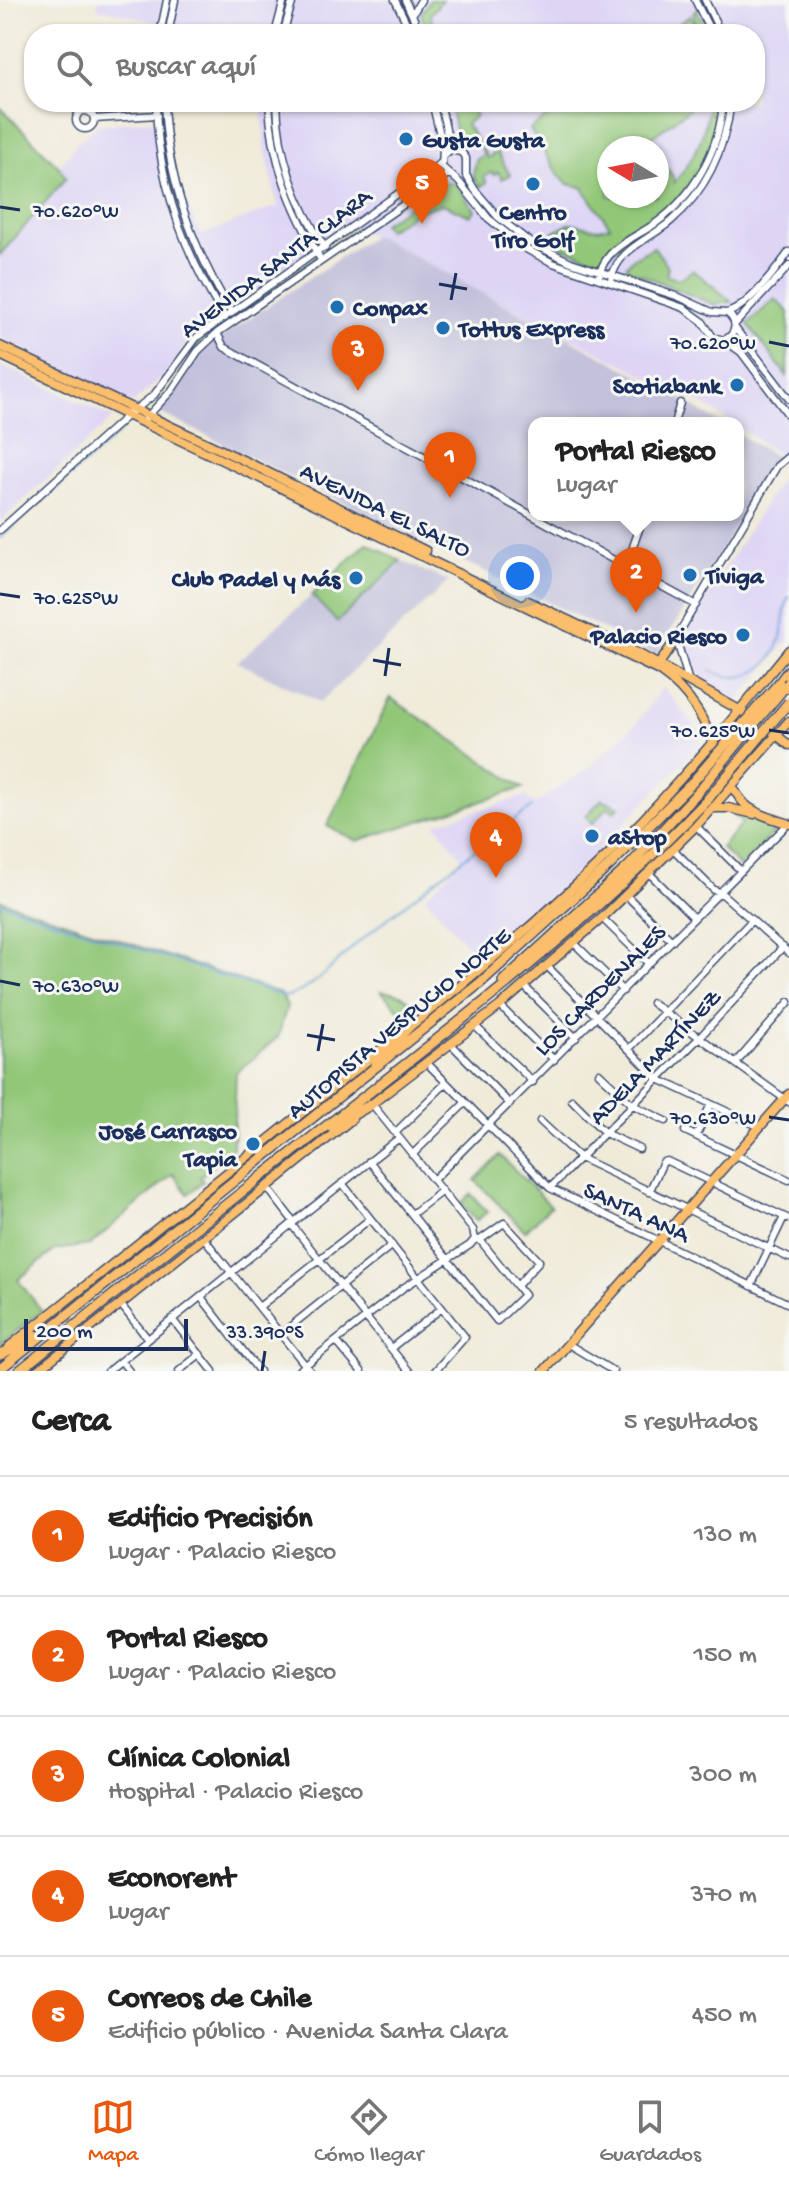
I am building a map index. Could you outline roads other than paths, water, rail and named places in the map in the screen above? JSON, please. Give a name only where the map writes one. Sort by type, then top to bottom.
[{"type":"highway","name":"AUTOPISTA VESPUCIO NORTE","points":[[0,1369],[480,983],[694,789],[784,682],[789,670]]},
{"type":"highway","name":"AUTOPISTA VESPUCIO NORTE","points":[[19,1371],[530,967],[709,804],[789,702]]},
{"type":"highway","points":[[463,1020],[628,867],[694,789]]},
{"type":"highway","points":[[356,1084],[409,1027]]},
{"type":"highway","points":[[305,1142],[372,1104]]},
{"type":"highway","points":[[0,1355],[56,1324]]},
{"type":"main road","name":"AVENIDA EL SALTO","points":[[0,346],[647,665],[673,682],[701,714],[732,787]]},
{"type":"main road","name":"AVENIDA EL SALTO","points":[[0,355],[132,412]]},
{"type":"main road","name":"AVENIDA EL SALTO","points":[[145,419],[659,664],[740,710],[789,745]]},
{"type":"main road","points":[[659,664],[675,641]]},
{"type":"main road","points":[[0,1355],[496,957],[638,825],[789,650]]},
{"type":"main road","points":[[764,681],[769,699],[779,708],[789,710]]},
{"type":"main road","points":[[689,682],[701,714]]},
{"type":"main road","points":[[709,804],[732,787],[789,721]]},
{"type":"main road","points":[[725,768],[734,777],[742,775]]},
{"type":"main road","points":[[37,1371],[266,1186],[500,1006],[602,918],[696,826],[709,804],[714,792],[707,781],[691,776],[679,780]]},
{"type":"main road","points":[[732,787],[745,804],[789,824]]},
{"type":"main road","points":[[709,804],[762,814]]},
{"type":"main road","points":[[544,1371],[788,1098]]},
{"type":"street","points":[[280,24],[284,0]]},
{"type":"street","points":[[282,24],[293,0]]},
{"type":"street","points":[[395,0],[408,24]]},
{"type":"street","points":[[405,18],[412,14],[421,0]]},
{"type":"street","points":[[700,1],[708,24]]},
{"type":"street","points":[[700,1],[715,24]]},
{"type":"street","points":[[405,18],[408,2]]},
{"type":"street","points":[[408,2],[416,24]]},
{"type":"street","points":[[163,24],[170,4]]},
{"type":"street","points":[[169,24],[170,4]]},
{"type":"street","points":[[159,112],[173,176],[191,234],[236,319]]},
{"type":"street","points":[[161,112],[164,173],[181,233],[198,272],[229,325]]},
{"type":"street","points":[[271,112],[289,199],[321,260]]},
{"type":"street","points":[[276,135],[277,112]]},
{"type":"street","points":[[434,112],[443,149],[441,161],[488,218],[519,244],[547,261],[599,275]]},
{"type":"street","points":[[442,112],[454,150],[464,155],[466,162],[458,174],[449,174]]},
{"type":"street","points":[[611,280],[621,255],[659,231],[717,160],[725,112]]},
{"type":"street","points":[[94,119],[160,115]]},
{"type":"street","points":[[277,144],[296,195],[329,255]]},
{"type":"street","points":[[441,161],[446,152],[454,150]]},
{"type":"street","name":"AVENIDA SANTA CLARA","points":[[0,530],[161,388],[193,341],[441,161]]},
{"type":"street","points":[[464,169],[485,203],[518,234],[544,250],[599,275],[684,308],[707,327],[713,337],[724,340],[744,356],[789,416]]},
{"type":"street","name":"AVENIDA SANTA CLARA","points":[[145,419],[172,390],[198,351],[217,333],[449,174]]},
{"type":"street","points":[[599,275],[603,264],[617,248],[681,206]]},
{"type":"street","points":[[181,233],[191,234]]},
{"type":"street","points":[[184,241],[191,234]]},
{"type":"street","points":[[611,280],[727,313],[734,311],[757,290],[789,252]]},
{"type":"street","points":[[724,340],[789,266]]},
{"type":"street","points":[[707,327],[709,318],[716,312]]},
{"type":"street","points":[[727,313],[789,399]]},
{"type":"street","points":[[217,333],[224,347],[528,513]]},
{"type":"street","points":[[676,417],[680,403]]},
{"type":"street","points":[[689,682],[675,641],[777,466],[789,456]]},
{"type":"street","points":[[542,521],[696,605]]},
{"type":"street","points":[[626,567],[642,521]]},
{"type":"street","name":"LOS CARDENALES","points":[[433,1180],[789,824]]},
{"type":"street","points":[[696,826],[741,871]]},
{"type":"street","points":[[673,849],[714,890],[786,950]]},
{"type":"street","points":[[649,873],[694,918]]},
{"type":"street","points":[[626,895],[672,941]]},
{"type":"street","points":[[602,918],[649,964]]},
{"type":"street","points":[[629,1049],[752,920]]},
{"type":"street","points":[[574,943],[623,991]]},
{"type":"street","name":"ADELA MARTÍNEZ","points":[[550,1188],[786,950]]},
{"type":"street","points":[[547,966],[658,1079],[760,1127]]},
{"type":"street","points":[[524,986],[576,1038]]},
{"type":"street","points":[[736,1063],[789,1002]]},
{"type":"street","points":[[652,1003],[788,1098]]},
{"type":"street","points":[[500,1006],[554,1060]]},
{"type":"street","points":[[474,1025],[533,1082]]},
{"type":"street","points":[[450,1043],[510,1104]]},
{"type":"street","name":"SANTA ANA","points":[[426,1062],[550,1188],[789,1304]]},
{"type":"street","points":[[599,1073],[633,1105],[666,1121]]},
{"type":"street","points":[[108,1371],[369,1161],[446,1083]]},
{"type":"street","points":[[572,1100],[605,1133],[639,1149]]},
{"type":"street","points":[[412,1155],[465,1103]]},
{"type":"street","points":[[369,1161],[497,1321],[524,1295],[372,1104]]},
{"type":"street","points":[[696,1136],[711,1104]]},
{"type":"street","points":[[540,1121],[580,1158],[789,1258]]},
{"type":"street","points":[[685,1131],[789,1180]]},
{"type":"street","points":[[649,1192],[665,1161],[787,1218],[751,1286]]},
{"type":"street","points":[[342,1183],[465,1338],[435,1371]]},
{"type":"street","points":[[266,1186],[319,1259],[409,1371]]},
{"type":"street","points":[[412,1214],[442,1191]]},
{"type":"street","points":[[259,1307],[370,1219]]},
{"type":"street","points":[[298,1371],[308,1368],[336,1341],[417,1277],[504,1223],[539,1261],[517,1286]]},
{"type":"street","points":[[203,1237],[308,1368]]},
{"type":"street","points":[[281,1334],[392,1245]]},
{"type":"street","points":[[201,1297],[259,1371]]},
{"type":"street","points":[[121,1305],[148,1339]]},
{"type":"street","points":[[391,1348],[442,1308]]},
{"type":"street","points":[[172,1319],[213,1371]]},
{"type":"street","points":[[336,1341],[361,1371]]},
{"type":"street","points":[[568,1344],[613,1371]]},
{"type":"street","points":[[179,1371],[200,1354]]},
{"type":"street","points":[[121,1361],[129,1371]]},
{"type":"waterway","points":[[0,538],[123,429]]},
{"type":"waterway","points":[[711,670],[732,677],[762,668],[776,651],[789,597]]},
{"type":"waterway","points":[[0,903],[286,997],[317,981],[402,907],[532,807]]},
{"type":"place","name":"Gusta Gusta","points":[[406,139]]},
{"type":"place","name":"Centro Tiro Golf","points":[[533,184]]},
{"type":"place","name":"Correos de Chile","points":[[422,224]]},
{"type":"place","name":"Conpax","points":[[337,307]]},
{"type":"place","name":"Tottus Express","points":[[443,328]]},
{"type":"place","name":"Scotiabank","points":[[737,385]]},
{"type":"place","name":"Clínica Colonial","points":[[358,391]]},
{"type":"place","name":"Edificio Precisión","points":[[450,498]]},
{"type":"place","name":"Tiviga","points":[[690,575]]},
{"type":"place","name":"Club Padel y Más","points":[[356,578]]},
{"type":"place","name":"Portal Riesco","points":[[636,613]]},
{"type":"place","name":"Palacio Riesco","points":[[743,635]]},
{"type":"place","name":"aStop","points":[[592,836]]},
{"type":"place","name":"Econorent","points":[[496,878]]},
{"type":"place","name":"José Carrasco Tapia","points":[[253,1144]]}]
